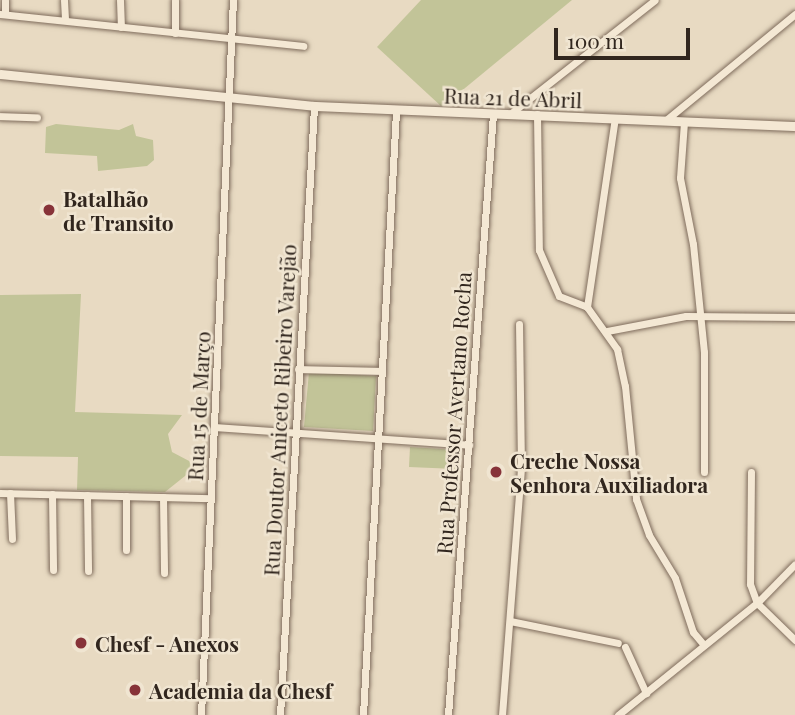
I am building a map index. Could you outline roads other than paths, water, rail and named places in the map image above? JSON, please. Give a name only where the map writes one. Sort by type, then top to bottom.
[{"type":"street","points":[[5,0],[2,14],[303,46]]},
{"type":"street","points":[[64,0],[65,20]]},
{"type":"street","points":[[120,0],[121,27]]},
{"type":"street","points":[[175,0],[175,33]]},
{"type":"street","name":"Rua 15 de Março","points":[[201,715],[233,0]]},
{"type":"street","points":[[509,114],[655,0]]},
{"type":"street","points":[[666,120],[795,14]]},
{"type":"street","name":"Rua 21 de Abril","points":[[0,74],[314,106],[795,126]]},
{"type":"street","name":"Rua Doutor Aniceto Ribeiro Varejão","points":[[280,715],[314,106]]},
{"type":"street","points":[[362,715],[396,111]]},
{"type":"street","name":"Rua Professor Avertano Rocha","points":[[448,715],[469,444],[474,331],[493,114]]},
{"type":"street","points":[[537,114],[539,250],[559,296],[587,307],[607,331],[617,349],[625,386],[636,499],[649,535],[675,578],[693,632],[704,645]]},
{"type":"street","points":[[0,116],[37,117]]},
{"type":"street","points":[[587,307],[615,118]]},
{"type":"street","points":[[684,122],[680,178],[693,244],[705,368],[704,472]]},
{"type":"street","points":[[607,331],[700,316],[795,317]]},
{"type":"street","points":[[502,715],[522,429],[519,324]]},
{"type":"street","points":[[298,369],[381,371]]},
{"type":"street","points":[[214,427],[469,444]]},
{"type":"street","points":[[751,472],[747,564],[757,603],[795,640]]},
{"type":"street","points":[[0,493],[211,498]]},
{"type":"street","points":[[10,493],[12,539]]},
{"type":"street","points":[[52,494],[53,570]]},
{"type":"street","points":[[87,495],[88,571]]},
{"type":"street","points":[[126,496],[126,550]]},
{"type":"street","points":[[163,497],[164,573]]},
{"type":"street","points":[[618,715],[757,603],[795,564]]},
{"type":"street","points":[[510,621],[622,645],[646,692]]},
{"type":"place","name":"Batalhão de Transito","points":[[49,210]]},
{"type":"place","name":"Creche Nossa Senhora Auxiliadora","points":[[496,472]]},
{"type":"place","name":"Chesf - Anexos","points":[[81,643]]},
{"type":"place","name":"Academia da Chesf","points":[[135,690]]}]
